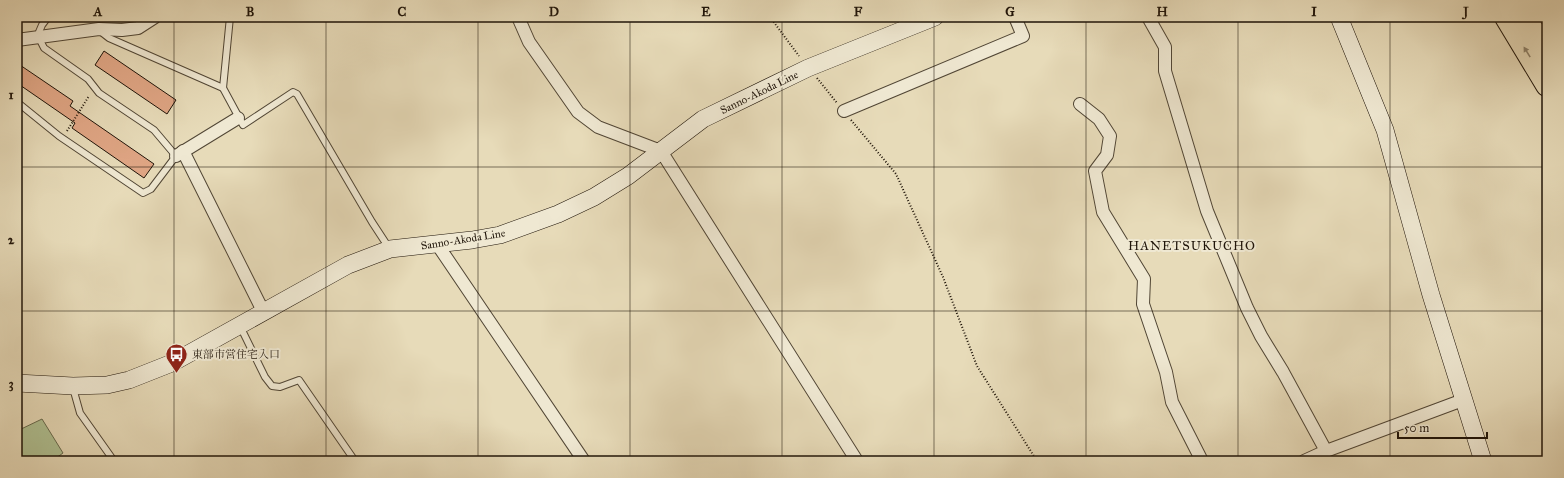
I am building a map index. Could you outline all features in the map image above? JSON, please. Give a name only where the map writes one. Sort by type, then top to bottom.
[{"type":"highway","points":[[1506,17],[1547,85]]},
{"type":"highway","points":[[1525,17],[1547,55]]},
{"type":"main road","name":"Sanno-Akoda Line","points":[[17,384],[73,386],[107,385],[129,380],[172,363],[348,265],[390,249],[500,236],[552,217],[594,197],[628,176],[703,119],[808,68],[935,17]]},
{"type":"main road","points":[[1339,17],[1385,130],[1431,295],[1483,461]]},
{"type":"street","points":[[17,40],[99,29],[122,30],[138,28],[155,17]]},
{"type":"street","points":[[518,17],[528,42],[578,112],[598,127],[661,151],[854,460]]},
{"type":"street","points":[[844,111],[1023,36],[1015,17]]},
{"type":"street","points":[[1148,17],[1165,47],[1165,71],[1190,157],[1210,218],[1247,308],[1261,336],[1283,372],[1326,451]]},
{"type":"street","points":[[1080,104],[1099,118],[1110,136],[1107,155],[1096,171],[1102,212],[1144,279],[1143,304],[1166,372],[1172,402],[1202,461]]},
{"type":"street","points":[[238,118],[179,153],[264,313]]},
{"type":"street","points":[[437,244],[584,461]]},
{"type":"street","points":[[1304,461],[1326,451],[1463,400]]},
{"type":"lane","points":[[17,102],[62,138],[143,193],[151,190],[179,153],[154,130],[107,98],[96,89],[88,79],[44,48],[39,38],[42,25],[48,17]]},
{"type":"lane","points":[[230,17],[223,88],[238,118],[243,125],[293,92],[297,94],[368,215],[390,249]]},
{"type":"lane","points":[[99,29],[109,38],[223,88]]},
{"type":"lane","points":[[240,326],[265,377],[272,386],[280,387],[299,380],[355,461]]},
{"type":"lane","points":[[73,386],[80,413],[114,461]]},
{"type":"path","points":[[770,17],[808,68],[896,174],[944,277],[977,366],[1036,461]]},
{"type":"path","points":[[62,138],[92,92],[96,89]]},
{"type":"green space","points":[[42,419],[63,453],[52,461],[17,461],[17,431]]},
{"type":"building","points":[[104,51],[176,100],[167,114],[95,65]]},
{"type":"building","points":[[17,63],[73,101],[70,106],[154,164],[144,178],[72,128],[75,123],[17,83]]},
{"type":"place","name":"東部市営住宅入口","points":[[176,374]]},
{"type":"district","name":"HANETSUKUCHO","points":[[1192,245]]}]
